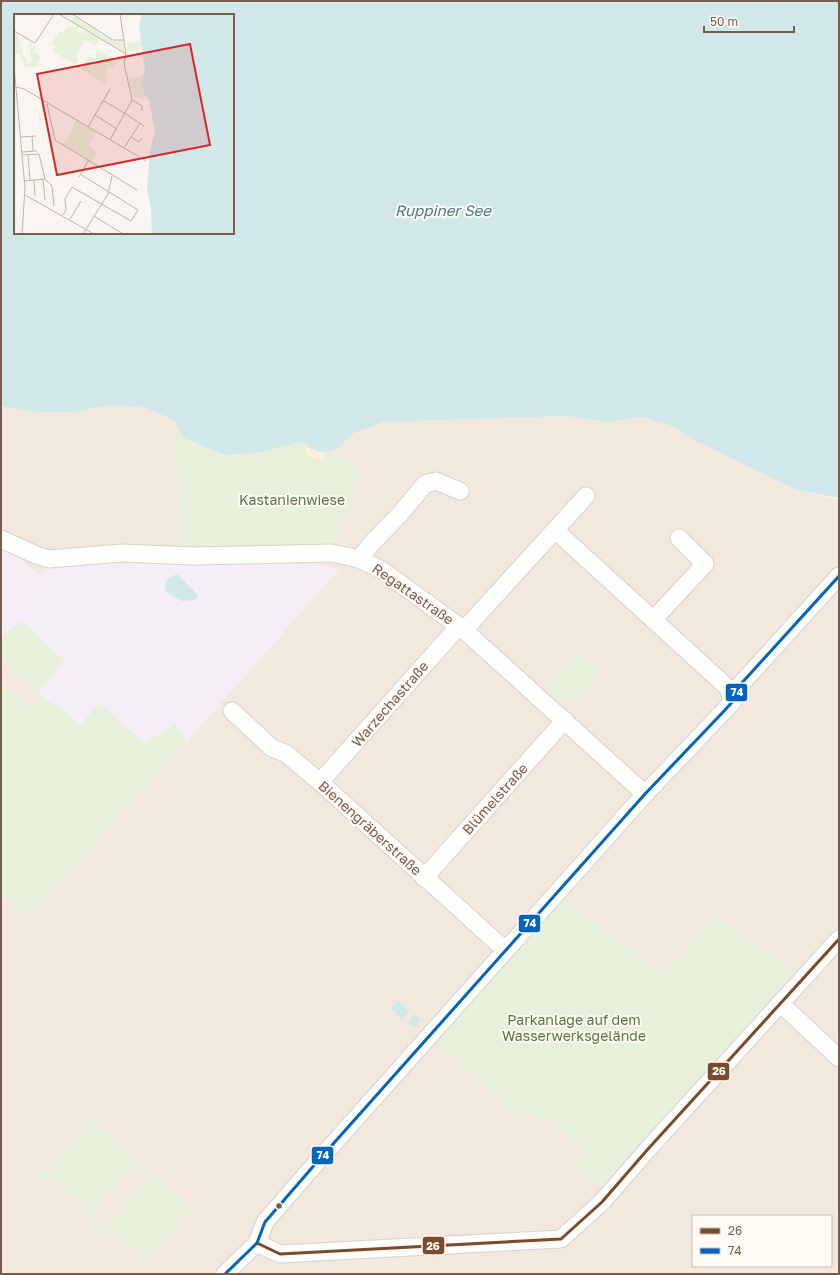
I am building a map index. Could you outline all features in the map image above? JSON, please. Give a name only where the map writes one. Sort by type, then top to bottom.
[{"type":"street","points":[[359,559],[425,484],[436,481],[460,492]]},
{"type":"street","name":"Warzechastraße","points":[[320,782],[461,628],[586,496]]},
{"type":"street","points":[[555,530],[728,688],[733,701]]},
{"type":"street","points":[[653,620],[705,564],[679,538]]},
{"type":"street","name":"Regattastraße","points":[[1,539],[36,555],[49,558],[122,553],[193,556],[332,553],[359,559],[380,569],[461,628],[565,720],[645,794]]},
{"type":"street","points":[[225,1274],[257,1243],[264,1222],[645,794],[733,701],[740,685],[839,576]]},
{"type":"street","name":"Bienengräberstraße","points":[[232,711],[272,748],[285,753],[320,782],[505,950]]},
{"type":"street","name":"Blümelstraße","points":[[424,878],[565,720]]},
{"type":"street","points":[[257,1243],[280,1254],[561,1239],[602,1202],[648,1149],[839,939]]},
{"type":"street","points":[[780,1004],[839,1058]]},
{"type":"shaded area","points":[[111,405],[146,408],[174,420],[335,450],[354,433],[383,422],[566,416],[607,422],[642,417],[672,426],[694,440],[796,490],[839,500],[839,1274],[1,1274],[1,406],[39,412],[74,412]]},
{"type":"shaded area","points":[[1,549],[18,557],[41,576],[49,566],[100,562],[314,564],[339,569],[29,919],[1,894],[1,764],[54,706],[1,660]]},
{"type":"green space","name":"Kastanienwiese","points":[[174,420],[184,438],[225,455],[261,452],[299,442],[325,453],[335,450],[361,472],[332,553],[184,555]]},
{"type":"green space","points":[[21,620],[65,661],[38,692],[1,660],[1,638]]},
{"type":"green space","points":[[578,653],[602,673],[581,697],[562,700],[559,704],[545,691]]},
{"type":"green space","points":[[1,683],[29,708],[41,694],[54,706],[56,703],[80,725],[99,704],[145,743],[176,724],[187,742],[29,919],[1,894]]},
{"type":"green space","name":"Parkanlage auf dem Wasserwerksgelände","points":[[559,896],[663,974],[717,916],[798,974],[603,1190],[575,1166],[586,1153],[553,1123],[520,1113],[516,1109],[513,1112],[433,1039]]},
{"type":"green space","points":[[88,1116],[93,1121],[95,1120],[144,1166],[140,1171],[134,1166],[92,1212],[98,1218],[92,1224],[82,1215],[87,1208],[51,1176],[45,1182],[36,1173],[41,1167],[47,1172],[89,1126],[84,1120]]},
{"type":"green space","points":[[148,1170],[154,1175],[155,1174],[194,1209],[147,1262],[112,1230],[106,1236],[96,1228],[102,1222],[108,1226],[150,1180],[144,1175]]},
{"type":"sand","points":[[306,444],[309,448],[325,453],[322,460],[311,458],[305,451]]},
{"type":"water","name":"Ruppiner See","points":[[1,1],[839,1],[839,498],[796,490],[694,440],[672,426],[642,417],[607,422],[566,416],[383,422],[354,433],[335,450],[325,453],[309,448],[306,444],[299,442],[261,452],[225,455],[184,438],[174,420],[146,408],[111,405],[74,412],[39,412],[1,406]]},
{"type":"water","points":[[177,574],[198,595],[195,600],[182,601],[166,592],[165,584],[167,579]]},
{"type":"water","points":[[398,1000],[409,1011],[402,1019],[391,1008]]},
{"type":"water","points":[[415,1014],[421,1019],[414,1027],[408,1022]]},
{"type":"transit line","name":"74","points":[[225,1274],[257,1243],[265,1222],[317,1162],[645,794],[725,710],[733,701],[740,685],[839,576]]},
{"type":"transit line","name":"26","points":[[257,1243],[280,1254],[561,1239],[602,1202],[648,1149],[839,939]]}]
